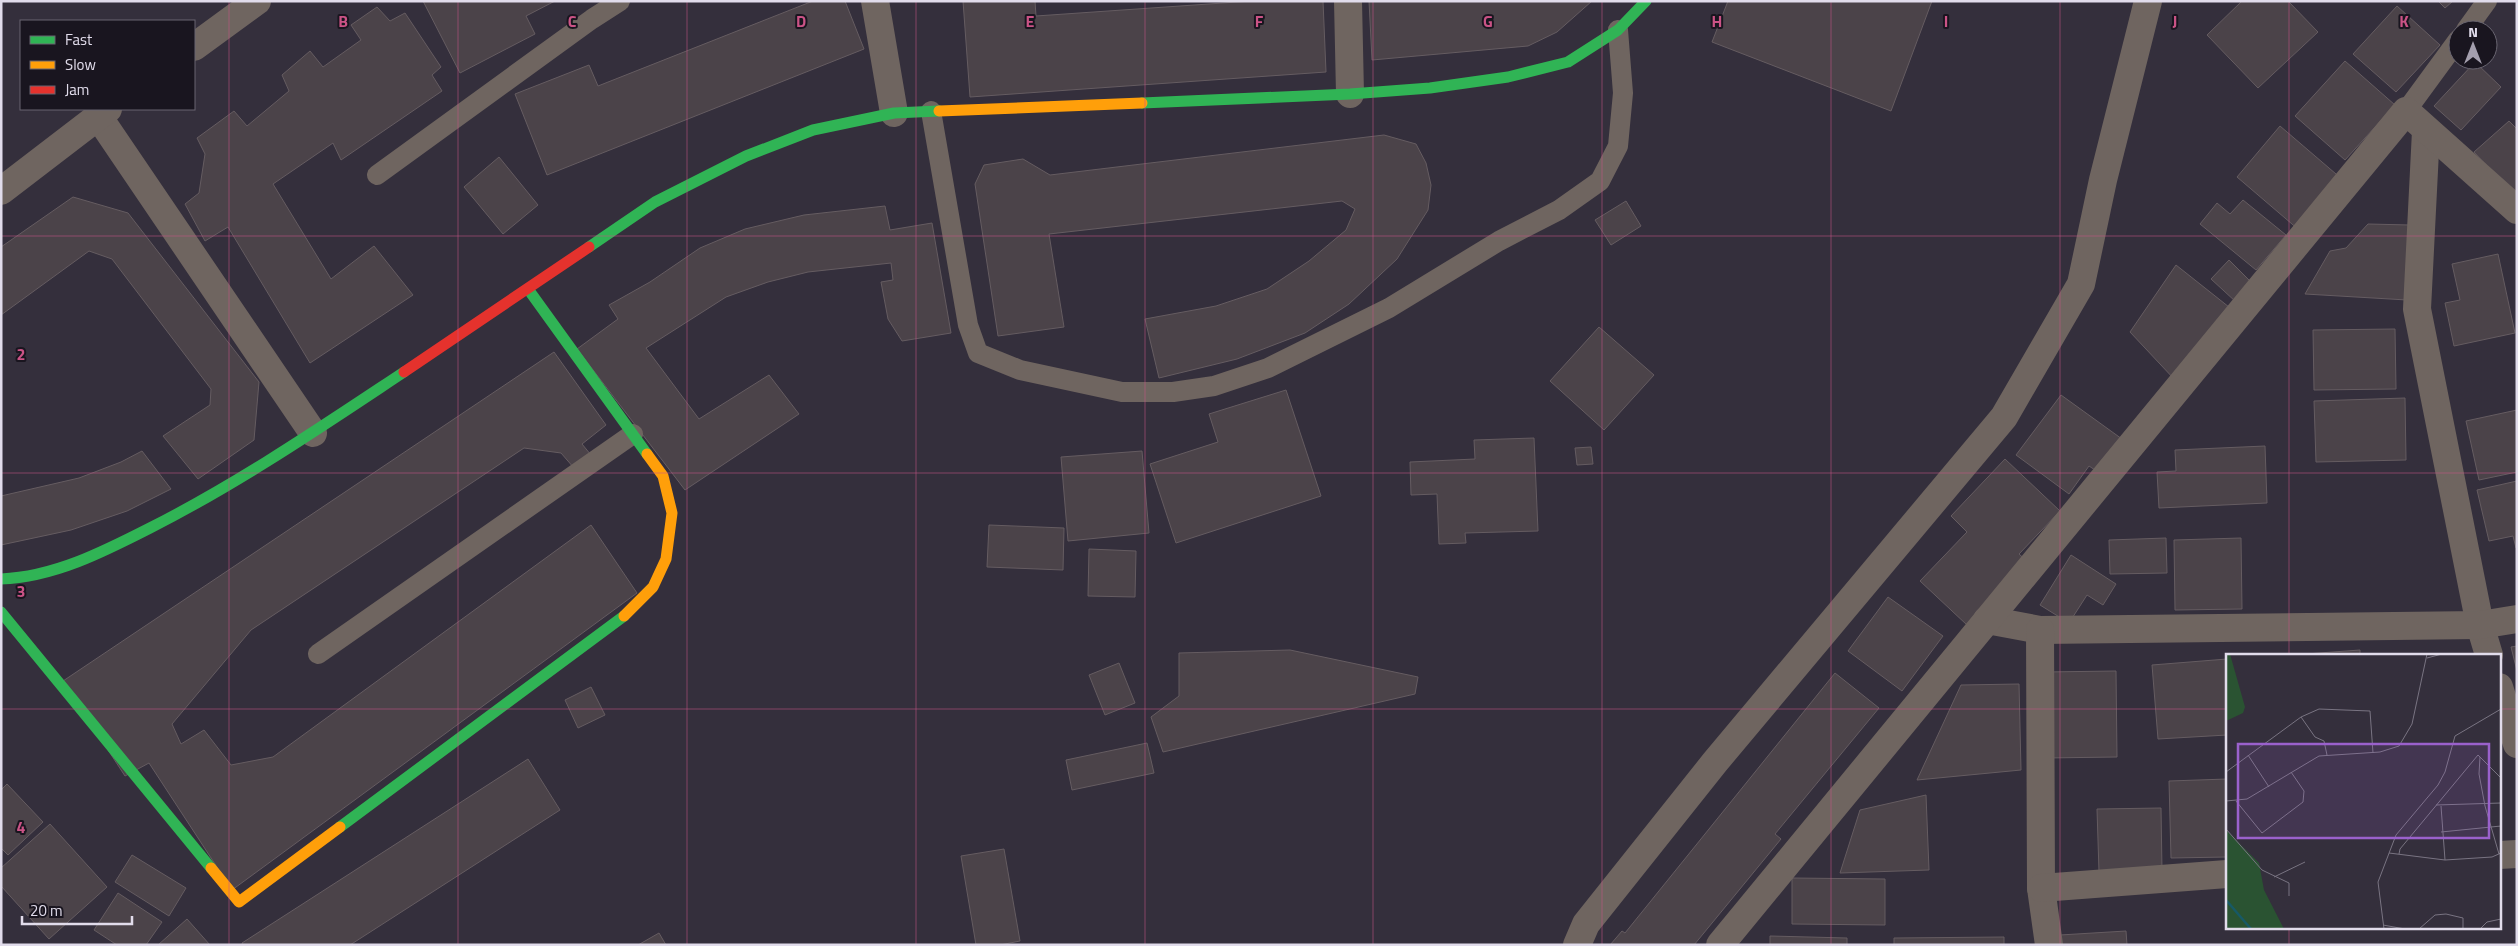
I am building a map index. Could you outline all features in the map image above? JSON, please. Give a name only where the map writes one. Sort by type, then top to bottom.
[{"type":"street","points":[[195,46],[257,1]]},
{"type":"street","points":[[875,1],[894,113]]},
{"type":"street","points":[[1348,1],[1350,94]]},
{"type":"street","points":[[1,579],[25,578],[93,557],[211,497],[313,433],[655,202],[746,156],[813,130],[894,113],[1350,94],[1430,88],[1508,77],[1568,62],[1618,30],[1646,1]]},
{"type":"street","points":[[1577,945],[1586,924],[1714,762],[2004,418],[2080,284],[2103,180],[2148,1]]},
{"type":"street","points":[[1720,945],[2406,111],[2426,131],[2517,210]]},
{"type":"street","points":[[1,191],[103,112],[313,433]]},
{"type":"street","points":[[2426,131],[2417,310],[2480,625],[2489,654]]},
{"type":"street","points":[[1,612],[239,902],[631,611],[653,587],[666,558],[672,512],[663,476],[528,289]]},
{"type":"street","points":[[1987,620],[2040,630],[2480,625],[2517,619]]},
{"type":"street","points":[[2040,630],[2040,888],[2048,945]]},
{"type":"street","points":[[2500,690],[2517,744]]},
{"type":"street","points":[[2500,855],[2517,854]]},
{"type":"street","points":[[2040,888],[2226,874]]},
{"type":"lane","points":[[377,175],[592,19],[620,1]]},
{"type":"lane","points":[[2473,20],[2487,1]]},
{"type":"lane","points":[[931,111],[968,326],[978,353],[1020,370],[1122,392],[1173,392],[1214,386],[1277,364],[1388,308],[1499,241],[1559,210],[1600,181],[1618,146],[1623,93],[1618,30]]},
{"type":"lane","points":[[2406,111],[2448,54]]},
{"type":"lane","points":[[318,654],[633,434]]},
{"type":"building","points":[[423,1],[555,1],[526,16],[535,34],[460,73]]},
{"type":"building","points":[[813,1],[845,1],[864,49],[547,175],[515,94],[589,65],[598,86]]},
{"type":"building","points":[[963,1],[1035,1],[1036,16],[1252,1],[1323,1],[1326,72],[970,97]]},
{"type":"building","points":[[1369,1],[1592,1],[1557,32],[1528,46],[1372,60]]},
{"type":"building","points":[[1728,1],[1932,1],[1891,111],[1712,42]]},
{"type":"building","points":[[2242,1],[2288,1],[2318,32],[2258,88],[2207,35]]},
{"type":"building","points":[[2438,1],[2453,1],[2445,8]]},
{"type":"building","points":[[2397,6],[2440,45],[2396,92],[2353,54]]},
{"type":"building","points":[[377,7],[390,21],[405,13],[441,67],[432,75],[442,91],[341,160],[333,143],[273,184],[331,279],[374,246],[413,295],[310,363],[228,227],[205,241],[185,204],[199,193],[205,154],[197,138],[234,111],[247,126],[289,91],[282,75],[310,51],[323,67],[361,40],[351,25]]},
{"type":"building","points":[[2345,61],[2395,105],[2345,160],[2295,116]]},
{"type":"building","points":[[2468,70],[2483,70],[2501,87],[2461,130],[2434,106]]},
{"type":"building","points":[[2509,121],[2517,129],[2517,198],[2474,152]]},
{"type":"building","points":[[2280,126],[2343,180],[2299,230],[2237,177]]},
{"type":"building","points":[[1384,135],[1416,144],[1426,163],[1431,185],[1428,210],[1397,259],[1349,304],[1305,333],[1237,359],[1159,378],[1145,319],[1216,306],[1267,289],[1309,261],[1346,230],[1355,209],[1342,201],[1049,234],[1064,327],[998,336],[975,184],[984,165],[1023,159],[1050,175]]},
{"type":"building","points":[[499,157],[538,205],[503,234],[464,187]]},
{"type":"building","points":[[73,197],[128,213],[259,382],[254,440],[198,479],[163,436],[210,405],[211,389],[112,259],[89,251],[1,315],[1,247]]},
{"type":"building","points":[[2243,200],[2286,235],[2256,270],[2200,224],[2217,203],[2230,214]]},
{"type":"building","points":[[1626,201],[1641,226],[1611,245],[1595,220]]},
{"type":"building","points":[[885,206],[890,230],[932,223],[951,333],[902,341],[888,319],[881,282],[893,280],[891,263],[808,272],[768,282],[726,297],[646,348],[699,419],[769,375],[799,414],[685,490],[577,349],[618,319],[609,305],[650,282],[700,248],[745,229],[804,215]]},
{"type":"building","points":[[2368,224],[2410,225],[2407,300],[2305,294],[2330,251],[2346,248]]},
{"type":"building","points":[[2498,254],[2515,333],[2454,346],[2445,303],[2460,300],[2452,264]]},
{"type":"building","points":[[2229,260],[2253,284],[2236,302],[2211,279]]},
{"type":"building","points":[[2176,265],[2234,311],[2175,380],[2130,332]]},
{"type":"building","points":[[1599,327],[1654,375],[1604,430],[1550,381]]},
{"type":"building","points":[[2395,329],[2396,389],[2314,390],[2313,330]]},
{"type":"building","points":[[554,352],[606,425],[582,444],[591,455],[574,468],[561,453],[524,448],[251,630],[172,724],[181,744],[204,730],[231,765],[273,757],[591,525],[637,593],[232,890],[149,763],[125,776],[63,681]]},
{"type":"building","points":[[1286,390],[1321,496],[1176,543],[1150,464],[1218,442],[1209,414]]},
{"type":"building","points":[[2061,395],[2122,439],[2098,472],[2089,466],[2069,494],[2016,455]]},
{"type":"building","points":[[2405,398],[2406,460],[2316,462],[2314,401]]},
{"type":"building","points":[[2517,410],[2517,472],[2479,480],[2466,421]]},
{"type":"building","points":[[1534,438],[1538,531],[1465,533],[1466,543],[1439,544],[1437,494],[1411,495],[1410,462],[1475,459],[1474,440]]},
{"type":"building","points":[[2265,446],[2267,503],[2159,508],[2157,472],[2176,471],[2175,450]]},
{"type":"building","points":[[1591,447],[1593,464],[1577,465],[1575,448]]},
{"type":"building","points":[[142,451],[171,489],[127,511],[71,530],[1,545],[1,496],[79,478],[121,462]]},
{"type":"building","points":[[1142,451],[1149,533],[1068,541],[1061,457]]},
{"type":"building","points":[[2005,459],[2060,511],[2019,554],[2028,562],[1967,625],[1920,581],[1967,532],[1951,516]]},
{"type":"building","points":[[2517,481],[2516,548],[2513,536],[2489,541],[2477,490]]},
{"type":"building","points":[[989,525],[1064,528],[1063,570],[987,567]]},
{"type":"building","points":[[2166,538],[2167,573],[2110,574],[2109,540]]},
{"type":"building","points":[[2241,538],[2242,609],[2175,610],[2174,540]]},
{"type":"building","points":[[1089,549],[1136,551],[1135,597],[1088,596]]},
{"type":"building","points":[[2071,555],[2116,584],[2103,605],[2087,595],[2069,623],[2040,605]]},
{"type":"building","points":[[1888,597],[1943,636],[1902,691],[1848,651]]},
{"type":"building","points":[[2517,646],[2517,671],[2511,647]]},
{"type":"building","points":[[1290,650],[1418,677],[1415,694],[1163,752],[1151,717],[1179,696],[1179,653]]},
{"type":"building","points":[[2360,650],[2360,654],[2306,654]]},
{"type":"building","points":[[2226,659],[2226,735],[2158,739],[2152,665]]},
{"type":"building","points":[[1119,663],[1135,703],[1105,715],[1089,675]]},
{"type":"building","points":[[2116,671],[2117,757],[2045,758],[2044,672]]},
{"type":"building","points":[[1835,673],[1879,708],[1775,834],[1781,839],[1694,945],[1610,945],[1622,931],[1625,933]]},
{"type":"building","points":[[2019,684],[2021,770],[1917,780],[1961,685]]},
{"type":"building","points":[[591,687],[605,715],[578,728],[565,700]]},
{"type":"building","points":[[1147,743],[1154,773],[1072,790],[1066,760]]},
{"type":"building","points":[[528,759],[560,810],[350,945],[243,945],[242,943]]},
{"type":"building","points":[[2226,779],[2226,857],[2171,858],[2169,781]]},
{"type":"building","points":[[7,784],[43,822],[8,855],[1,848],[1,790]]},
{"type":"building","points":[[1926,795],[1929,870],[1840,873],[1860,810]]},
{"type":"building","points":[[2161,808],[2162,871],[2099,872],[2097,809]]},
{"type":"building","points":[[50,824],[107,887],[49,939],[1,886],[1,868]]},
{"type":"building","points":[[1004,849],[1020,941],[1000,945],[976,945],[961,856]]},
{"type":"building","points":[[132,855],[186,888],[169,916],[115,882]]},
{"type":"building","points":[[1792,878],[1885,879],[1885,925],[1792,924]]},
{"type":"building","points":[[118,893],[162,922],[146,945],[117,945],[94,930]]},
{"type":"building","points":[[187,919],[210,945],[158,945]]},
{"type":"building","points":[[2126,931],[2127,945],[2060,945],[2060,935]]},
{"type":"building","points":[[659,933],[666,945],[638,945]]},
{"type":"building","points":[[1770,936],[1847,938],[1847,945],[1770,945]]},
{"type":"building","points":[[2004,937],[2004,945],[1894,945],[1894,938]]},
{"type":"traffic: fast","points":[[1142,103],[1350,94],[1430,88],[1508,77],[1568,62],[1618,30],[1646,1]]},
{"type":"traffic: fast","points":[[589,247],[655,202],[746,156],[813,130],[894,113],[939,111]]},
{"type":"traffic: fast","points":[[528,289],[647,454]]},
{"type":"traffic: fast","points":[[1,579],[40,574],[78,562],[150,528],[248,473],[311,434],[404,372]]},
{"type":"traffic: fast","points":[[1,612],[211,868]]},
{"type":"traffic: fast","points":[[340,827],[624,616]]},
{"type":"traffic: slow","points":[[939,111],[1142,103]]},
{"type":"traffic: slow","points":[[624,616],[653,587],[666,559],[672,513],[663,476],[647,454]]},
{"type":"traffic: slow","points":[[211,868],[239,902],[340,827]]},
{"type":"traffic: jam","points":[[404,372],[589,247]]}]
